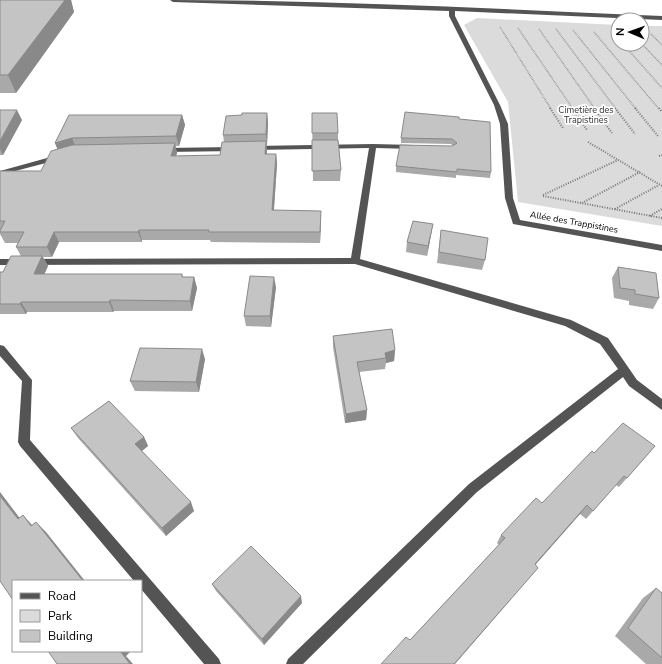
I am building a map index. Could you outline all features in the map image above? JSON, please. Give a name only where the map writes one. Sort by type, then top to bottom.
[{"type":"street","points":[[173,0],[428,8],[662,18]]},
{"type":"street","points":[[428,8],[429,0]]},
{"type":"street","name":"Allée des Trappistines","points":[[452,10],[452,16],[498,105],[504,124],[509,198],[516,222],[662,248]]},
{"type":"street","points":[[354,261],[373,146]]},
{"type":"street","points":[[155,150],[373,146],[420,147]]},
{"type":"street","points":[[0,173],[69,154]]},
{"type":"street","points":[[0,262],[354,261],[568,323],[604,341],[633,382],[662,405]]},
{"type":"street","points":[[0,349],[27,380],[24,442],[214,664]]},
{"type":"street","points":[[293,664],[473,488],[624,370]]},
{"type":"path","points":[[499,25],[563,128]]},
{"type":"path","points":[[517,26],[587,130]]},
{"type":"path","points":[[537,27],[612,133]]},
{"type":"path","points":[[555,28],[635,134]]},
{"type":"path","points":[[571,28],[658,136]]},
{"type":"path","points":[[592,29],[662,112]]},
{"type":"path","points":[[650,33],[662,45]]},
{"type":"path","points":[[630,52],[662,88]]},
{"type":"path","points":[[650,52],[662,65]]},
{"type":"path","points":[[588,142],[661,185]]},
{"type":"path","points":[[618,160],[543,196],[662,218]]},
{"type":"path","points":[[582,203],[640,172]]},
{"type":"path","points":[[614,209],[661,185]]},
{"type":"path","points":[[649,216],[662,209]]},
{"type":"green space","name":"Cimetière des Trapistines","points":[[477,18],[610,25],[610,52],[650,52],[650,26],[662,26],[662,226],[518,202],[508,102],[464,25]]},
{"type":"building","points":[[0,0],[65,0],[8,75],[0,75]]},
{"type":"building","points":[[0,110],[17,110],[0,141]]},
{"type":"building","points":[[405,112],[459,117],[459,119],[490,122],[491,172],[457,169],[457,172],[396,166],[400,145],[452,146],[457,143],[452,139],[401,138]]},
{"type":"building","points":[[242,113],[267,113],[266,134],[223,135],[226,116],[242,115]]},
{"type":"building","points":[[312,113],[337,113],[338,133],[312,133]]},
{"type":"building","points":[[69,115],[182,115],[176,136],[72,138],[55,143]]},
{"type":"building","points":[[312,140],[338,140],[341,170],[312,171]]},
{"type":"building","points":[[266,141],[265,154],[276,154],[272,210],[321,211],[320,232],[209,232],[209,230],[139,230],[138,232],[54,232],[47,247],[16,247],[24,232],[0,232],[5,221],[0,221],[0,171],[41,171],[51,151],[72,145],[175,143],[171,156],[220,155],[222,142]]},
{"type":"building","points":[[413,221],[433,224],[428,246],[407,242]]},
{"type":"building","points":[[441,230],[488,238],[485,260],[439,252]]},
{"type":"building","points":[[11,256],[42,256],[34,274],[182,274],[182,277],[194,277],[190,301],[110,300],[109,302],[21,302],[20,304],[0,304],[0,272],[3,272]]},
{"type":"building","points":[[618,267],[656,273],[659,298],[635,294],[635,290],[620,288]]},
{"type":"building","points":[[250,276],[274,277],[270,316],[244,316]]},
{"type":"building","points":[[392,329],[395,350],[385,353],[386,358],[357,362],[367,410],[346,414],[333,336]]},
{"type":"building","points":[[140,348],[202,349],[196,382],[130,381]]},
{"type":"building","points":[[109,401],[144,437],[135,444],[191,502],[162,528],[71,428]]},
{"type":"building","points":[[623,423],[655,446],[627,478],[624,476],[593,511],[587,505],[535,564],[538,568],[454,664],[381,664],[406,637],[410,640],[467,579],[505,538],[501,535],[536,498],[542,503],[592,451],[594,453]]},
{"type":"building","points":[[0,496],[18,519],[23,515],[31,526],[36,522],[82,580],[12,580],[12,599],[0,581]]},
{"type":"building","points":[[251,546],[301,596],[262,639],[212,584]]},
{"type":"building","points":[[656,588],[662,593],[662,658],[628,628]]},
{"type":"building","points":[[49,652],[121,652],[130,664],[57,664]]}]
